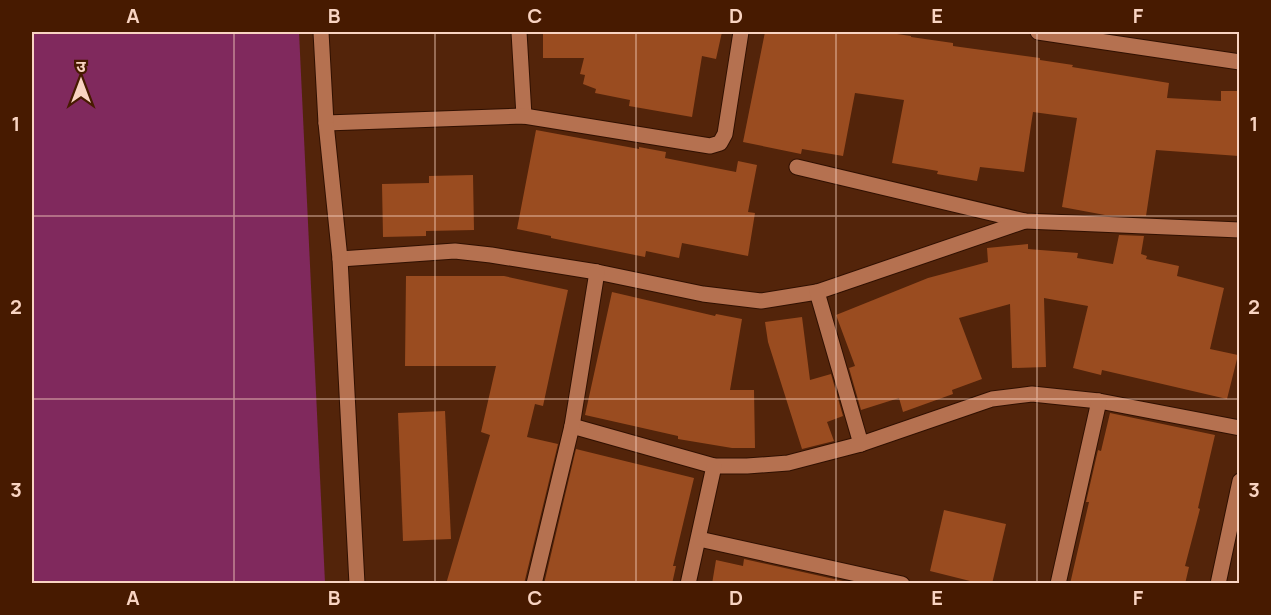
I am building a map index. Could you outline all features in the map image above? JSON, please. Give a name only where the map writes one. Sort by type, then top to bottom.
[{"type":"street","points":[[321,32],[326,123],[340,259],[357,584]]},
{"type":"street","points":[[519,32],[524,116]]},
{"type":"street","points":[[326,123],[524,116],[710,146],[720,143],[725,134],[741,32]]},
{"type":"street","points":[[1038,32],[1101,36],[1239,62]]},
{"type":"street","points":[[797,167],[1024,221],[1239,230]]},
{"type":"street","points":[[340,259],[455,251],[597,272],[732,298],[761,301],[817,292],[1024,221]]},
{"type":"street","points":[[534,584],[572,426],[597,272]]},
{"type":"street","points":[[817,292],[861,444]]},
{"type":"street","points":[[572,426],[714,466],[788,463],[861,444],[992,399],[1032,394],[1099,401],[1239,428]]},
{"type":"street","points":[[1058,584],[1099,401]]},
{"type":"street","points":[[688,584],[714,466]]},
{"type":"street","points":[[1218,584],[1239,481]]},
{"type":"street","points":[[699,539],[896,583]]},
{"type":"shaded area","points":[[32,32],[299,32],[325,583],[32,583]]},
{"type":"building","points":[[543,32],[722,32],[716,59],[702,56],[692,117],[629,106],[630,100],[595,93],[596,89],[583,84],[585,75],[580,74],[584,58],[543,58]]},
{"type":"building","points":[[765,32],[883,32],[911,36],[953,43],[953,46],[1040,58],[1040,60],[1073,65],[1072,67],[1169,83],[1167,98],[1221,101],[1221,91],[1239,91],[1239,156],[1156,150],[1146,216],[1105,215],[1062,207],[1077,118],[1033,112],[1024,172],[980,167],[977,181],[892,163],[904,100],[855,93],[843,156],[802,149],[801,154],[743,142]]},
{"type":"building","points":[[536,130],[666,152],[665,158],[736,172],[738,161],[757,165],[748,212],[755,213],[748,256],[682,243],[679,258],[646,251],[645,257],[517,229]]},
{"type":"building","points":[[473,175],[474,230],[426,231],[426,236],[383,237],[382,184],[429,183],[429,176]]},
{"type":"building","points":[[1119,235],[1144,236],[1141,254],[1147,256],[1146,259],[1179,266],[1177,276],[1224,288],[1210,349],[1238,355],[1227,399],[1102,370],[1101,375],[1073,368],[1088,306],[1044,298],[1046,367],[1012,368],[1010,304],[959,318],[982,379],[952,390],[953,394],[903,412],[899,398],[861,410],[849,368],[855,366],[836,315],[928,278],[988,262],[987,248],[1028,244],[1028,249],[1078,253],[1077,258],[1113,264]]},
{"type":"building","points":[[406,276],[504,276],[568,290],[543,406],[535,404],[527,437],[558,444],[524,584],[446,584],[490,435],[481,432],[496,366],[405,366]]},
{"type":"building","points":[[612,292],[715,316],[716,314],[742,319],[730,390],[754,390],[755,448],[732,448],[678,439],[678,436],[585,415]]},
{"type":"building","points":[[802,317],[810,380],[831,374],[843,416],[827,422],[834,441],[802,449],[768,342],[765,322]]},
{"type":"building","points":[[445,411],[451,539],[403,541],[398,413]]},
{"type":"building","points":[[1110,413],[1215,435],[1198,508],[1200,509],[1185,566],[1189,567],[1185,584],[1070,584],[1089,502],[1086,502],[1098,450],[1101,451]]},
{"type":"building","points":[[576,449],[694,478],[673,566],[676,566],[672,584],[544,584]]},
{"type":"building","points":[[944,510],[1006,524],[992,584],[982,584],[930,571]]},
{"type":"building","points":[[744,559],[843,581],[843,584],[712,584],[716,560],[743,566]]}]
